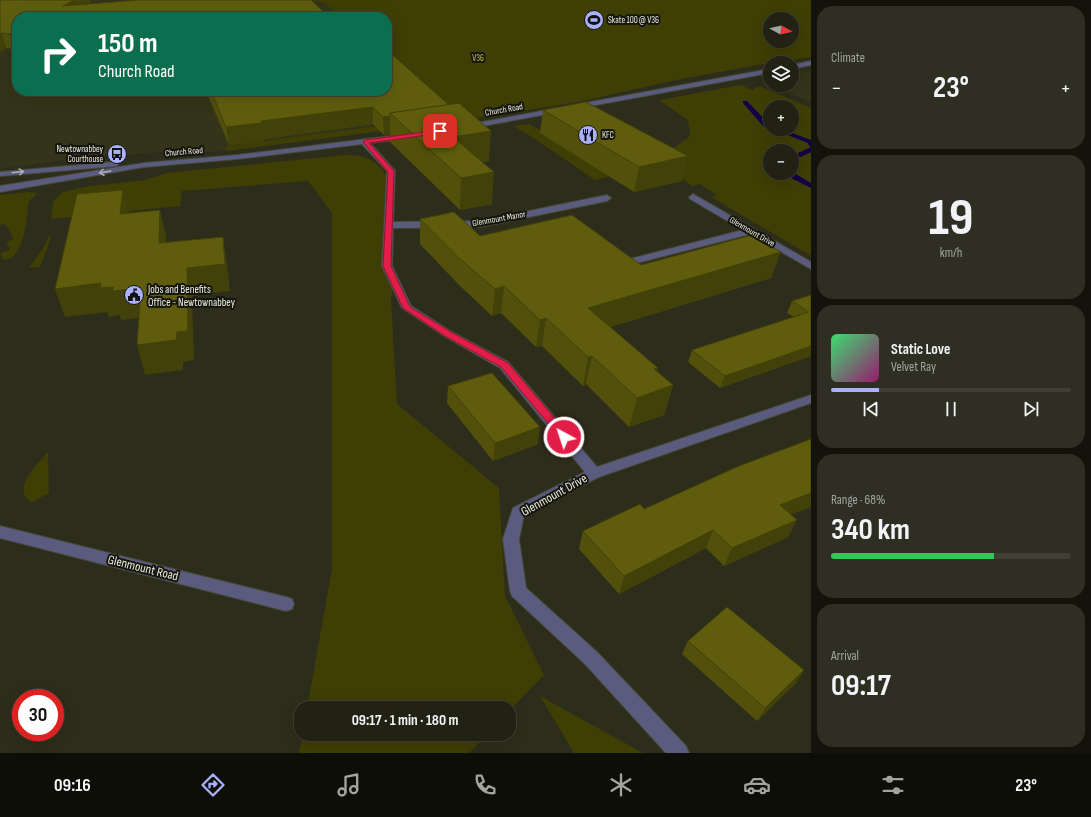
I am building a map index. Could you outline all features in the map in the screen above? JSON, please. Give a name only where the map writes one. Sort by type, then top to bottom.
[{"type":"street","points":[[799,66],[811,63]]},
{"type":"street","name":"Church Road","points":[[456,129],[763,72]]},
{"type":"street","name":"Church Road","points":[[0,189],[144,165],[237,157],[416,135]]},
{"type":"street","points":[[365,142],[391,171],[390,225],[387,266],[407,308],[448,334],[504,365],[594,473]]},
{"type":"street","name":"Church Road","points":[[0,174],[36,169],[126,162],[144,165]]},
{"type":"street","name":"Glenmount Drive","points":[[693,197],[811,266]]},
{"type":"street","name":"Glenmount Manor","points":[[390,225],[480,224],[607,198]]},
{"type":"street","points":[[621,264],[751,231]]},
{"type":"street","name":"Glenmount Drive","points":[[679,753],[591,658],[518,591],[510,539],[518,512],[594,473],[811,399]]},
{"type":"street","name":"Glenmount Road","points":[[0,532],[286,604]]},
{"type":"shaded area","points":[[0,0],[313,0],[325,3],[335,12],[12,12],[12,96],[392,96],[392,93],[460,121],[227,151],[183,153],[183,150],[124,155],[124,153],[110,154],[0,169]]},
{"type":"shaded area","points":[[811,71],[811,102],[786,92],[799,92],[799,73]]},
{"type":"green space","name":"V36","points":[[313,0],[811,0],[811,57],[799,59],[799,56],[763,56],[763,64],[676,80],[583,101],[460,121],[227,151],[226,146],[432,119],[392,69],[392,12],[334,12],[325,3]]},
{"type":"green space","points":[[740,85],[753,90],[756,87],[762,87],[763,92],[774,92],[792,100],[763,100],[763,136],[799,136],[799,103],[811,108],[811,256],[711,197],[717,195],[700,184],[692,186],[665,168],[658,165],[595,180],[532,137],[513,126],[529,124],[602,163],[670,151],[690,136],[688,120],[659,100]]},
{"type":"green space","points":[[353,155],[365,158],[375,163],[388,178],[384,205],[394,280],[391,300],[397,404],[499,488],[505,596],[544,675],[516,704],[516,701],[308,701],[332,569],[332,213],[308,181],[182,191],[180,206],[51,219],[53,202],[63,192],[84,187],[145,180],[167,173]]},
{"type":"green space","points":[[27,192],[38,193],[29,201],[26,226],[21,245],[11,258],[3,260],[0,253],[10,250],[6,242],[14,239],[5,224],[0,225],[0,195]]},
{"type":"green space","points":[[50,234],[51,238],[40,267],[29,268],[44,247]]},
{"type":"green space","points":[[48,452],[49,493],[32,502],[26,497],[24,491],[25,484],[33,469]]},
{"type":"green space","points":[[540,696],[643,753],[574,753]]},
{"type":"green space","points":[[302,741],[481,741],[469,753],[299,753]]},
{"type":"building","points":[[0,0],[74,0],[63,6],[139,0],[311,0],[324,12],[12,12],[12,33],[0,34]]},
{"type":"building","points":[[392,54],[449,105],[390,113],[390,116],[383,117],[373,107],[261,121],[262,123],[226,127],[213,96],[392,96]]},
{"type":"building","points":[[586,102],[688,156],[639,167],[543,110]]},
{"type":"building","points":[[459,103],[491,131],[453,137],[494,172],[461,178],[390,113]]},
{"type":"building","name":"Jobs and Benefits Office - Newtownabbey","points":[[123,190],[120,214],[160,210],[159,243],[223,237],[225,264],[187,268],[188,331],[177,332],[176,340],[137,345],[141,288],[113,291],[113,287],[100,288],[101,283],[55,289],[77,194]]},
{"type":"building","points":[[454,212],[480,236],[572,215],[641,265],[752,235],[781,252],[588,308],[658,368],[654,369],[673,385],[637,398],[592,356],[588,357],[546,318],[540,320],[504,286],[495,289],[461,260],[420,219]]},
{"type":"building","points":[[811,295],[811,346],[725,376],[692,350],[809,312],[792,301]]},
{"type":"building","points":[[492,373],[540,427],[495,443],[448,386]]},
{"type":"building","points":[[811,439],[811,493],[780,505],[797,520],[732,548],[713,530],[624,576],[583,531],[640,504],[644,509],[739,466]]},
{"type":"building","points":[[727,607],[804,670],[765,708],[688,641]]},
{"type":"waterway","points":[[745,102],[763,123]]},
{"type":"waterway","points":[[794,136],[811,142],[811,145]]},
{"type":"waterway","points":[[799,155],[811,149]]},
{"type":"waterway","points":[[799,180],[811,186]]},
{"type":"place","name":"Skate 100 @ V36","points":[[594,20]]},
{"type":"place","name":"KFC","points":[[588,135]]},
{"type":"place","name":"Newtownabbey Courthouse","points":[[117,154]]},
{"type":"place","name":"Jobs and Benefits Office - Newtownabbey","points":[[134,295]]},
{"type":"route","points":[[440,131],[365,142],[391,171],[390,225],[387,266],[407,308],[448,334],[504,365],[564,437]]}]
